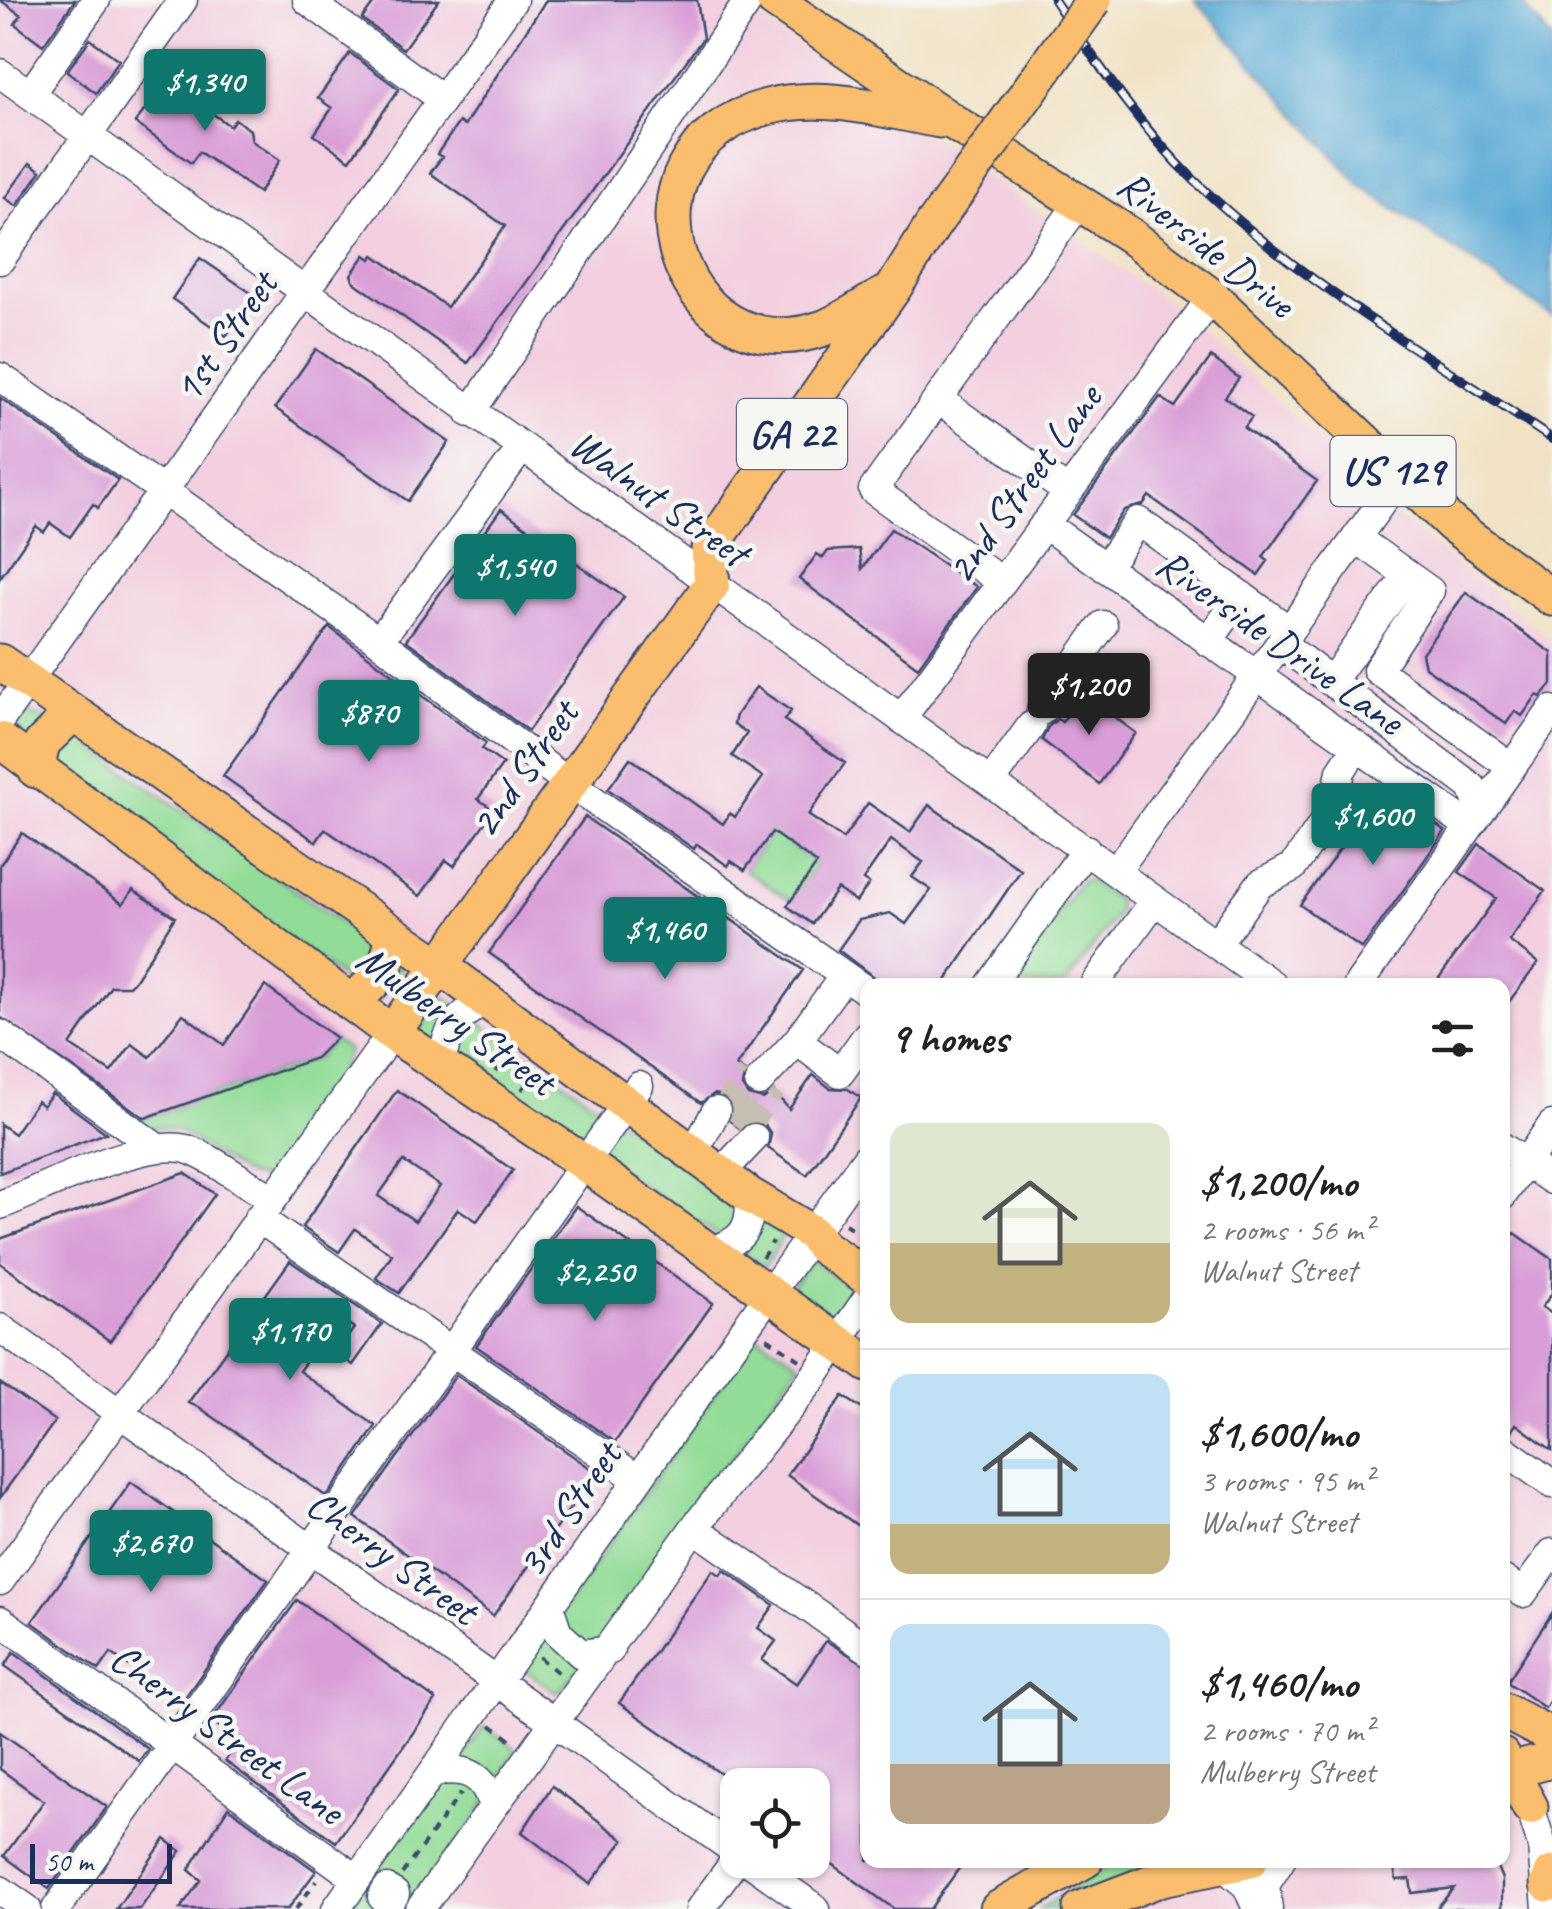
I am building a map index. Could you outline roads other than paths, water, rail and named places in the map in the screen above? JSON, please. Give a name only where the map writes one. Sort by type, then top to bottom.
[{"type":"main road","name":"Riverside Drive","points":[[774,0],[1079,202],[1212,297],[1400,478],[1454,525],[1552,598]]},
{"type":"main road","name":"2nd Street","points":[[392,1033],[712,584],[709,549],[1094,0]]},
{"type":"main road","points":[[893,290],[824,328],[770,333],[742,327],[711,308],[686,280],[674,251],[670,210],[679,174],[700,145],[726,123],[767,107],[809,101],[848,103],[953,122]]},
{"type":"main road","name":"Mulberry Street","points":[[14,672],[485,999],[632,1096],[712,1157],[749,1195],[810,1228],[823,1247],[860,1272]]},
{"type":"main road","points":[[36,770],[42,743],[73,713]]},
{"type":"main road","name":"Mulberry Street","points":[[0,740],[392,1033],[709,1251],[761,1280],[860,1359]]},
{"type":"main road","points":[[350,1002],[379,980],[389,963],[394,934]]},
{"type":"main road","points":[[1510,1714],[1552,1736]]},
{"type":"main road","points":[[1510,1766],[1552,1760]]},
{"type":"main road","points":[[1510,1776],[1528,1807]]},
{"type":"main road","points":[[998,1909],[1071,1868]]},
{"type":"main road","points":[[1081,1909],[1162,1878],[1211,1868]]},
{"type":"street","points":[[30,94],[96,0]]},
{"type":"street","points":[[0,260],[183,0]]},
{"type":"street","points":[[307,0],[337,9],[442,99]]},
{"type":"street","name":"1st Street","points":[[0,720],[14,672],[164,492],[514,0]]},
{"type":"street","points":[[470,413],[748,0]]},
{"type":"street","name":"Walnut Street","points":[[0,72],[470,413],[1264,978]]},
{"type":"street","points":[[1002,582],[873,490],[1079,202]]},
{"type":"street","name":"2nd Street Lane","points":[[902,719],[1212,297]]},
{"type":"street","points":[[0,377],[379,641],[569,783],[856,984],[763,1079]]},
{"type":"street","points":[[938,399],[1068,492]]},
{"type":"street","points":[[379,641],[521,449]]},
{"type":"street","points":[[1116,871],[1400,478]]},
{"type":"street","points":[[1106,568],[1138,521],[1242,595],[1331,682],[1473,808]]},
{"type":"street","name":"Riverside Drive Lane","points":[[1044,524],[1357,746],[1473,808]]},
{"type":"street","points":[[1331,682],[1378,670],[1430,591],[1356,538]]},
{"type":"street","points":[[1331,682],[1407,576]]},
{"type":"street","points":[[1208,642],[1242,595]]},
{"type":"street","points":[[991,782],[1103,625]]},
{"type":"street","points":[[1378,670],[1496,756]]},
{"type":"street","points":[[1473,808],[1496,756],[1546,712]]},
{"type":"street","points":[[1363,978],[1473,808],[1546,712]]},
{"type":"street","points":[[1216,944],[1260,884],[1293,867],[1334,808],[1341,772],[1357,746]]},
{"type":"street","points":[[995,978],[1086,850]]},
{"type":"street","points":[[1099,978],[1155,900]]},
{"type":"street","points":[[440,1066],[446,1034],[456,1019],[485,999]]},
{"type":"street","name":"2nd Street","points":[[0,1581],[392,1033]]},
{"type":"street","points":[[0,1034],[156,1148]]},
{"type":"street","points":[[798,1042],[840,1073],[860,1045]]},
{"type":"street","points":[[56,1909],[632,1096]]},
{"type":"street","points":[[712,1157],[733,1123],[712,1157]]},
{"type":"street","points":[[1510,1185],[1552,1125]]},
{"type":"street","points":[[0,1206],[156,1148],[191,1150],[454,1351],[608,1463],[638,1478]]},
{"type":"street","points":[[1510,1152],[1552,1180]]},
{"type":"street","name":"3rd Street","points":[[336,1909],[494,1679],[550,1609],[638,1478],[761,1280],[860,1166]]},
{"type":"street","points":[[709,1251],[728,1246],[744,1234],[752,1214],[749,1195]]},
{"type":"street","points":[[420,1909],[610,1650],[694,1528],[860,1309]]},
{"type":"street","name":"Cherry Street","points":[[0,1328],[119,1417],[312,1549],[720,1842]]},
{"type":"street","points":[[1511,1459],[1552,1484]]},
{"type":"street","points":[[694,1528],[860,1643]]},
{"type":"street","points":[[1510,1584],[1523,1593],[1552,1553]]},
{"type":"street","points":[[550,1609],[558,1633],[581,1654],[610,1650]]},
{"type":"street","name":"Cherry Street Lane","points":[[0,1620],[357,1879]]},
{"type":"street","points":[[433,1772],[452,1768],[476,1775],[490,1792],[493,1807]]},
{"type":"street","points":[[1528,1807],[1549,1889]]},
{"type":"street","points":[[1238,1868],[1257,1909]]},
{"type":"street","points":[[1268,1909],[1266,1885],[1276,1868]]},
{"type":"street","points":[[700,1909],[722,1878]]},
{"type":"street","points":[[772,1878],[816,1909]]},
{"type":"street","points":[[0,1890],[27,1909]]},
{"type":"water","points":[[1195,0],[1519,0],[1552,40],[1552,316],[1361,186]]},
{"type":"tunnel","points":[[722,1115],[750,1075]]},
{"type":"tunnel","points":[[743,1131],[771,1089]]},
{"type":"railway","points":[[1054,0],[1155,138],[1235,217],[1367,317],[1552,439]]}]
